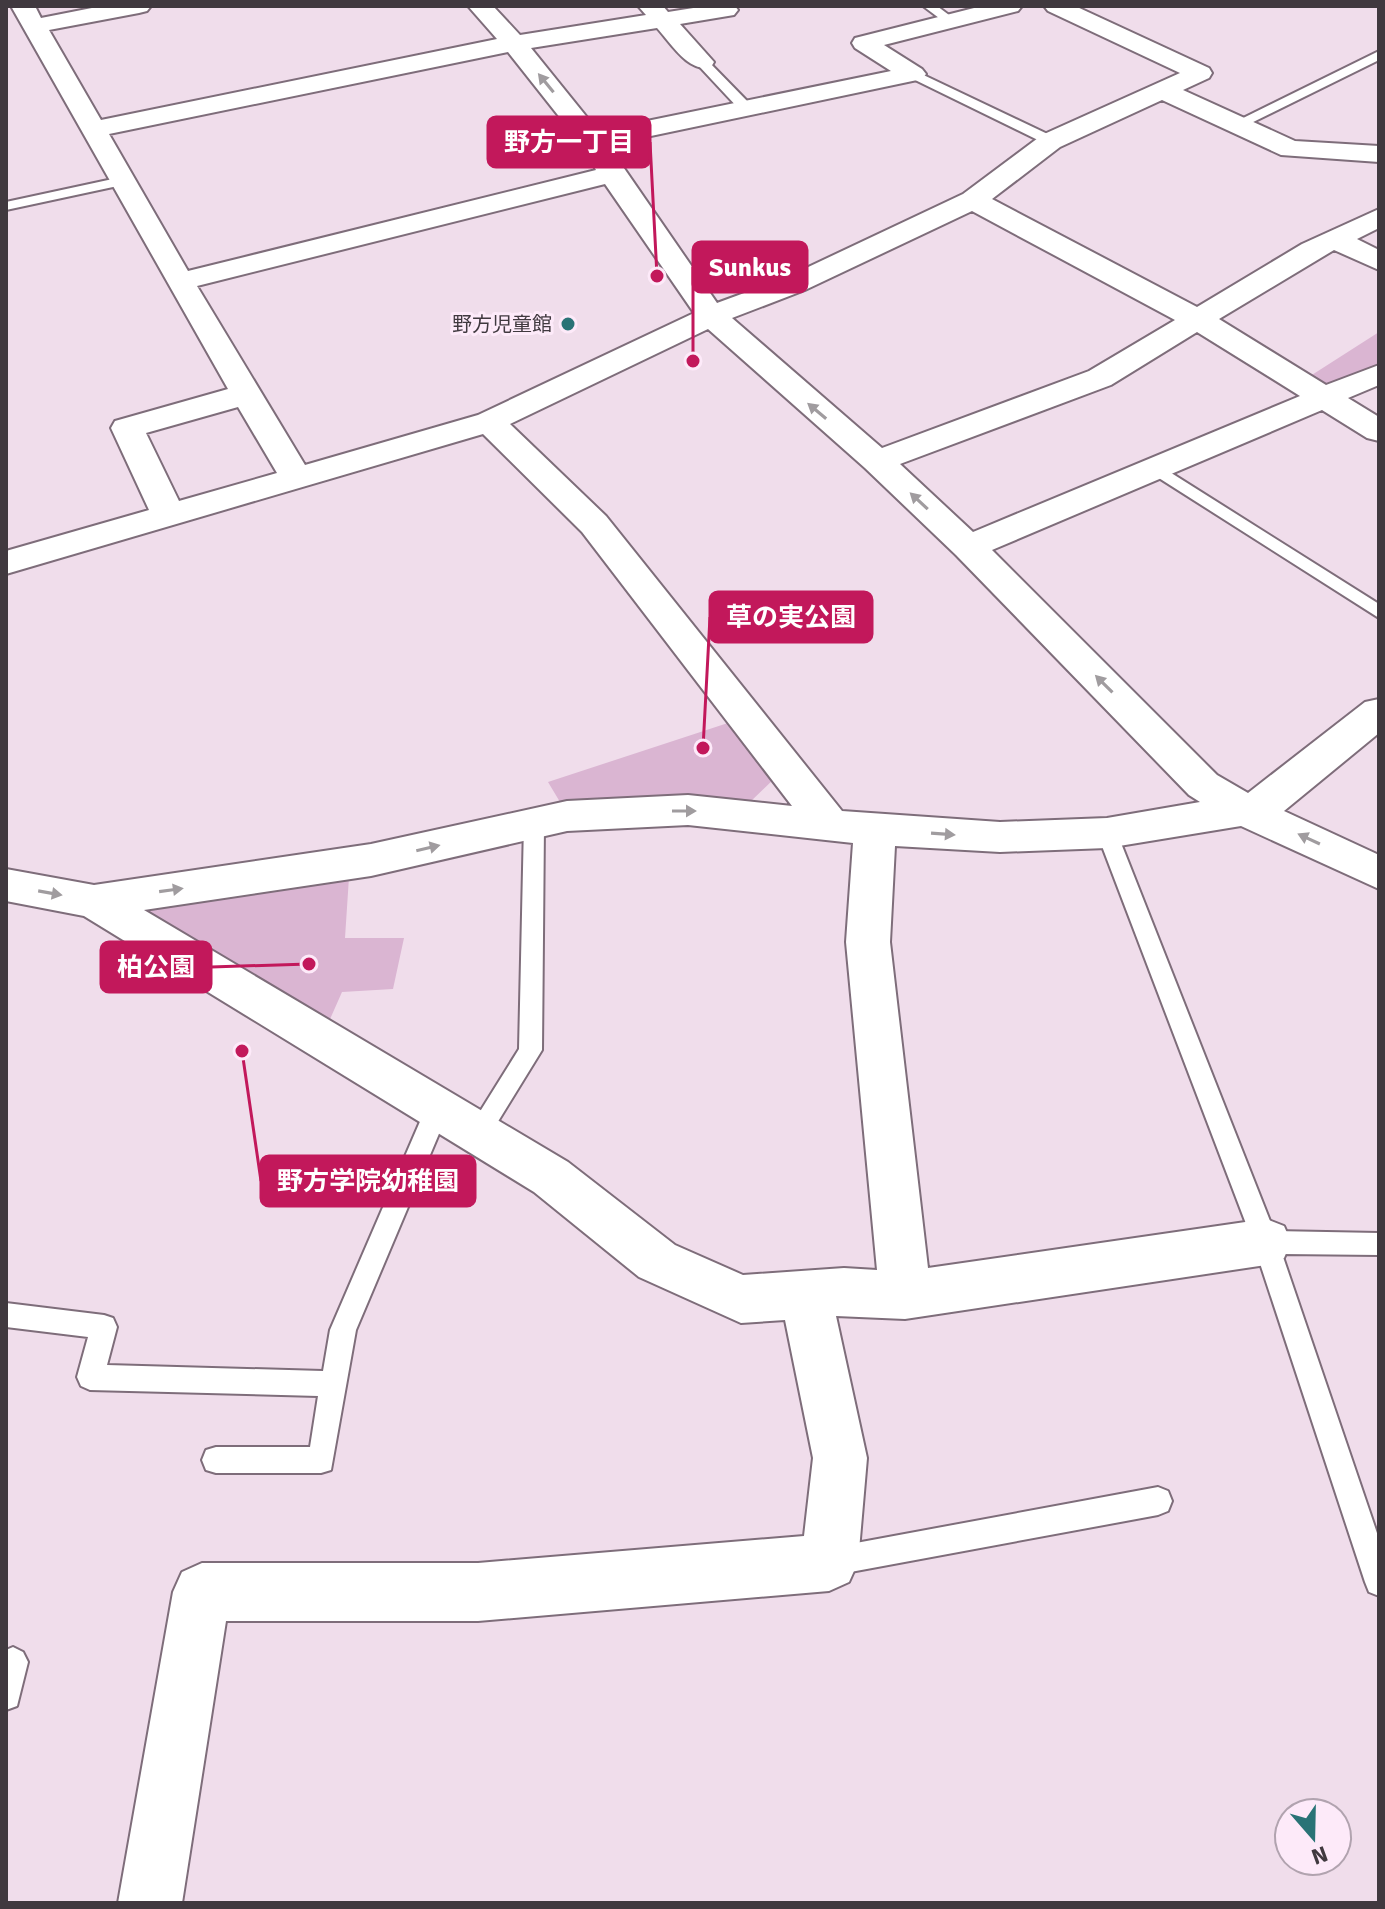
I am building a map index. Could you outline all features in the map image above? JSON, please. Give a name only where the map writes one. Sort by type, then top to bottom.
[{"type":"street","points":[[139,6],[29,16],[180,282],[296,477]]},
{"type":"street","points":[[480,6],[592,140],[612,174],[711,316],[877,461],[968,547],[1203,785],[1245,810],[1379,873]]},
{"type":"street","points":[[913,74],[864,43],[1010,6]]},
{"type":"street","points":[[6,563],[489,422],[711,316],[795,284],[973,200],[1051,141],[1200,73],[1056,6]]},
{"type":"street","points":[[93,129],[656,13],[726,10]]},
{"type":"street","points":[[656,13],[702,62]]},
{"type":"street","points":[[592,140],[913,74]]},
{"type":"street","points":[[1163,91],[1290,149],[1379,154]]},
{"type":"street","points":[[180,282],[612,174]]},
{"type":"street","points":[[973,200],[1197,319],[1379,431]]},
{"type":"street","points":[[877,461],[1100,378],[1334,239],[1379,217]]},
{"type":"street","points":[[1334,239],[1379,261]]},
{"type":"street","points":[[968,547],[1379,374]]},
{"type":"street","points":[[168,515],[127,428],[247,394]]},
{"type":"street","points":[[489,422],[594,524],[829,824]]},
{"type":"street","points":[[6,885],[94,901],[371,860],[567,816],[688,810],[875,830],[1000,837],[1107,833],[1245,810],[1270,800],[1379,712]]},
{"type":"street","points":[[875,830],[868,942],[905,1295]]},
{"type":"street","points":[[94,901],[551,1177],[657,1261],[741,1299],[844,1292],[905,1295],[1266,1242]]},
{"type":"street","points":[[150,1903],[202,1592],[478,1592],[829,1562],[840,1458],[806,1295]]},
{"type":"lane","points":[[929,6],[951,21]]},
{"type":"lane","points":[[1236,125],[1379,55]]},
{"type":"lane","points":[[702,62],[745,107]]},
{"type":"lane","points":[[913,74],[1051,141]]},
{"type":"lane","points":[[6,206],[122,181]]},
{"type":"lane","points":[[1157,469],[1379,612]]},
{"type":"lane","points":[[216,1460],[321,1460],[343,1330],[458,1122],[530,1050],[534,824]]},
{"type":"lane","points":[[1107,833],[1266,1242],[1379,1582]]},
{"type":"lane","points":[[1266,1242],[1379,1244]]},
{"type":"lane","points":[[6,1315],[104,1327],[90,1377],[334,1384]]},
{"type":"lane","points":[[829,1562],[1158,1501]]},
{"type":"lane","points":[[6,1695],[13,1662]]},
{"type":"shaded area","points":[[1379,332],[1379,368],[1325,393],[1304,380]]},
{"type":"shaded area","points":[[734,721],[777,776],[748,804],[689,795],[560,802],[548,782]]},
{"type":"shaded area","points":[[349,877],[345,938],[404,938],[393,989],[342,992],[327,1026],[140,917],[148,904]]},
{"type":"place","name":"野方一丁目","points":[[657,276]]},
{"type":"place","name":"野方児童館","points":[[568,324]]},
{"type":"place","name":"Sunkus","points":[[693,361]]},
{"type":"place","name":"草の実公園","points":[[703,748]]},
{"type":"place","name":"柏公園","points":[[309,964]]},
{"type":"place","name":"野方学院幼稚園","points":[[242,1051]]}]
